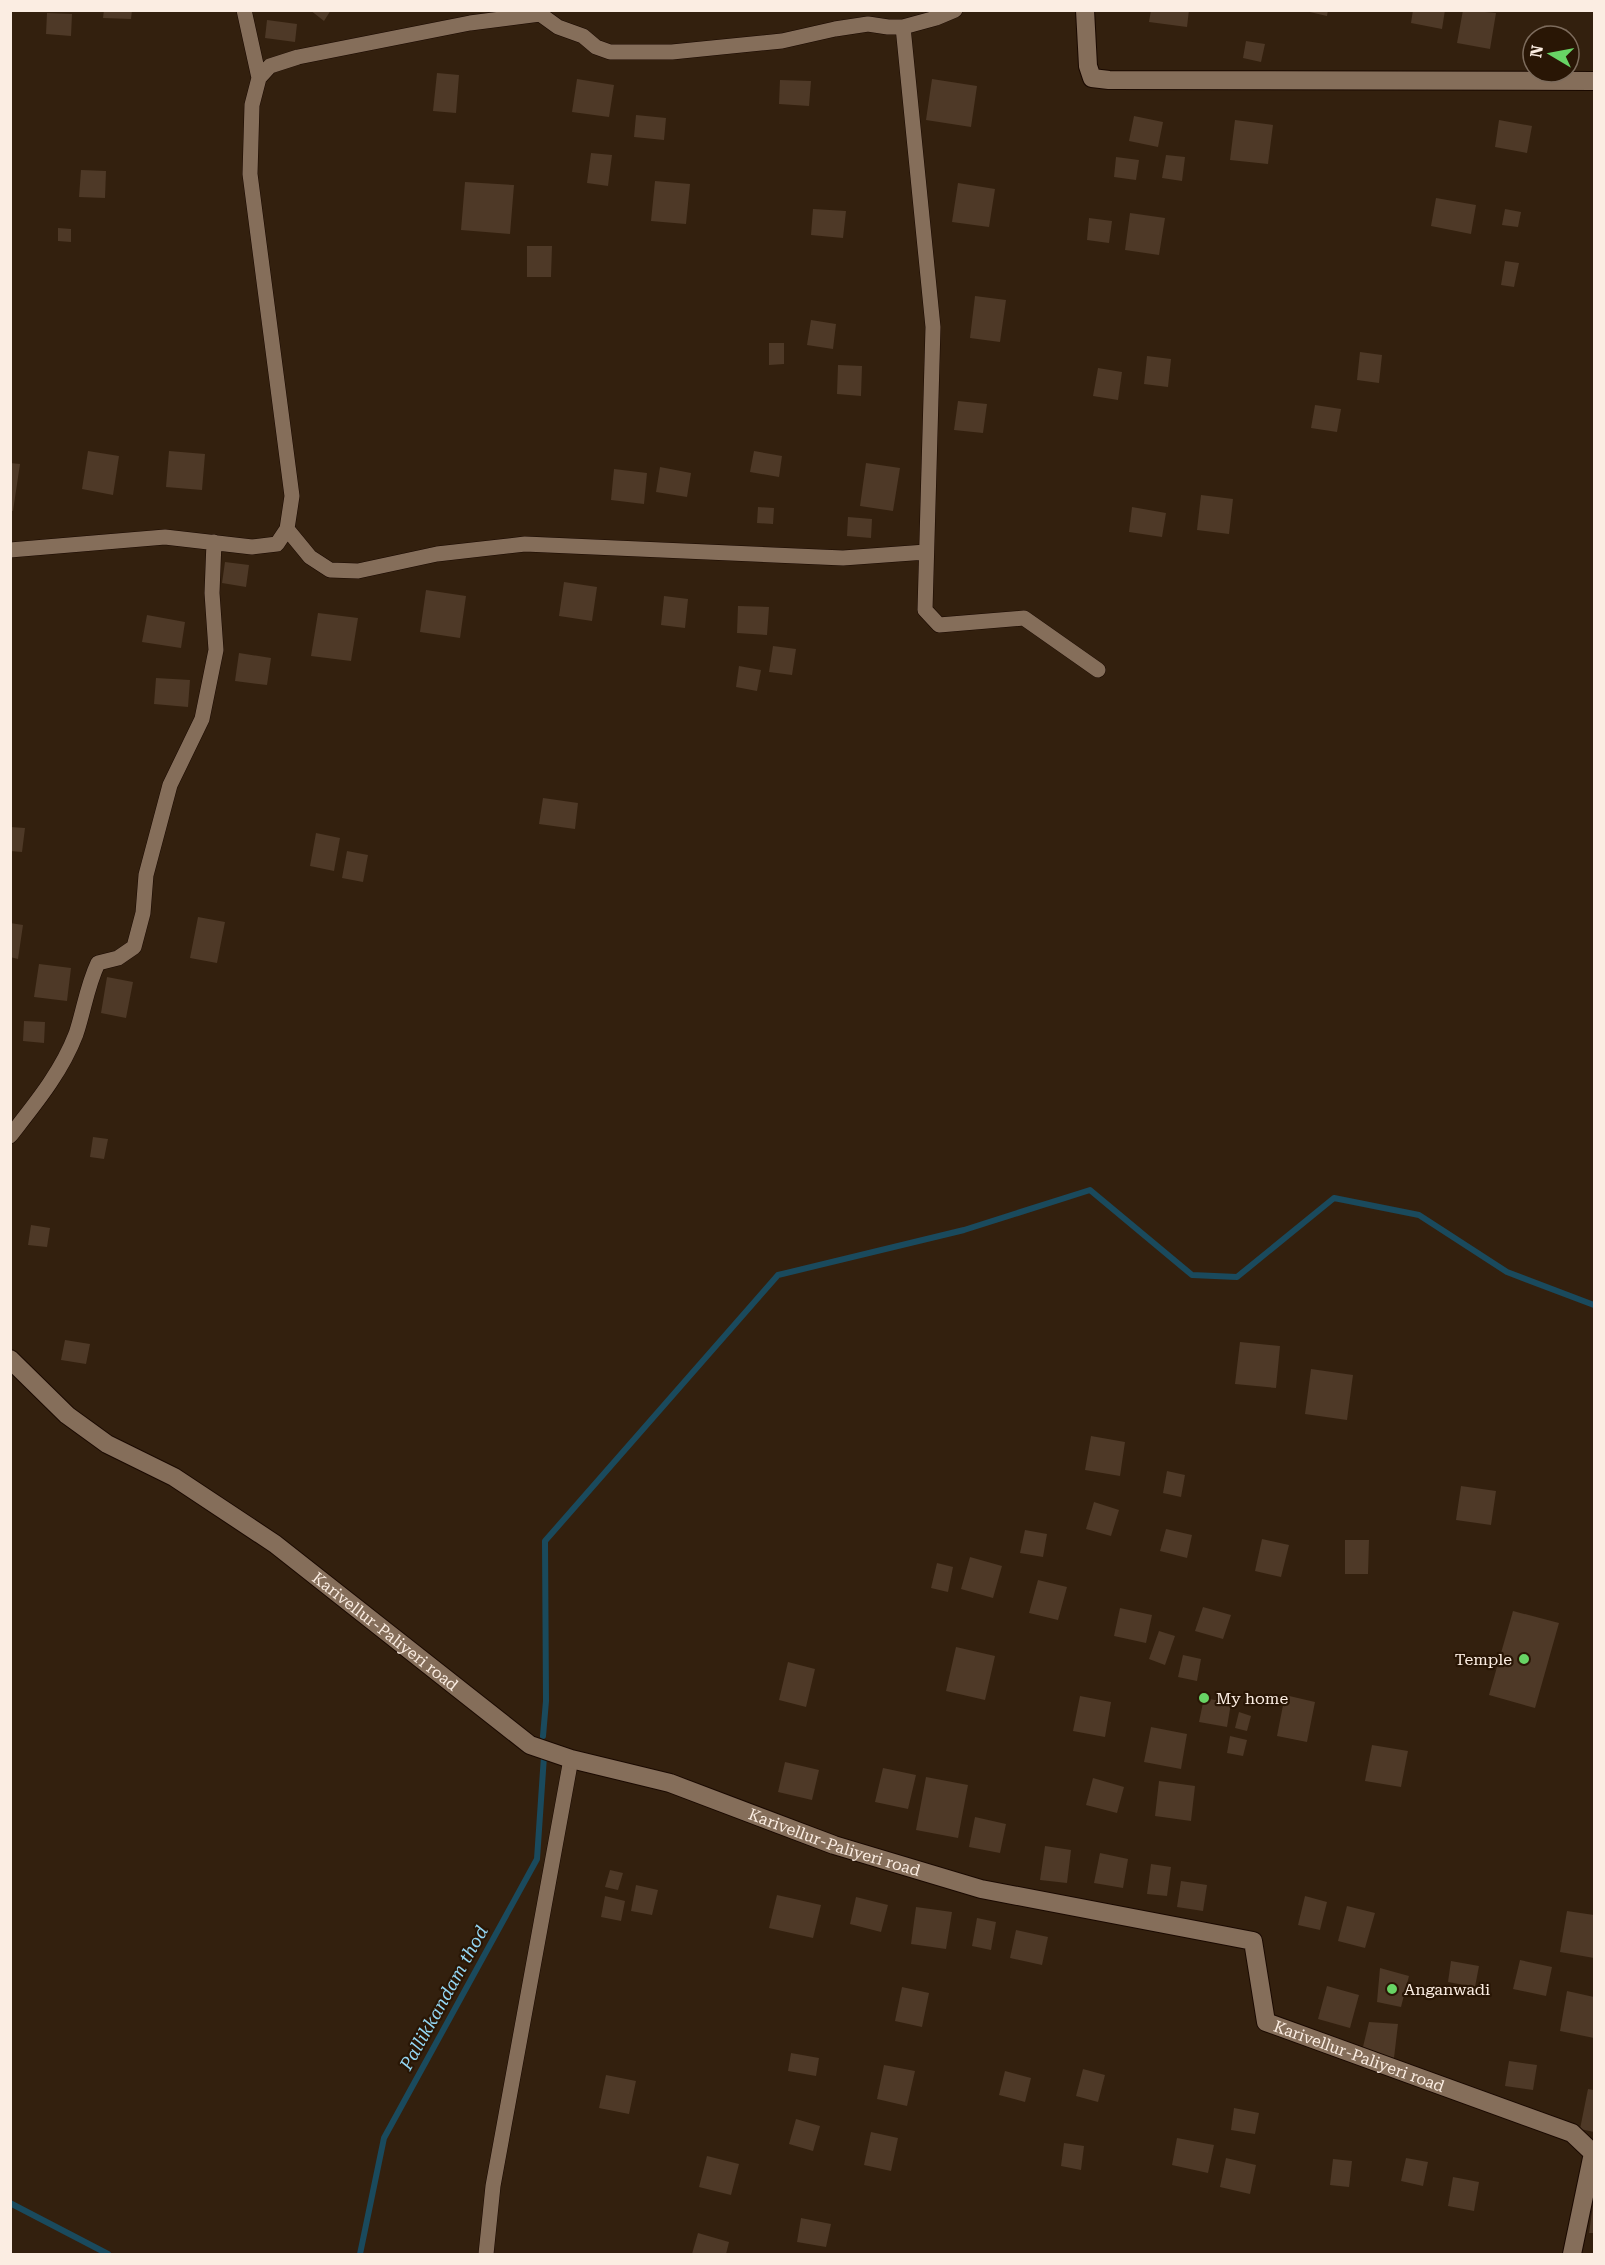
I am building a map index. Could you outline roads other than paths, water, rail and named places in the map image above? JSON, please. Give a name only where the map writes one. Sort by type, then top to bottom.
[{"type":"street","points":[[244,10],[260,78]]},
{"type":"street","points":[[10,550],[165,537],[252,547],[277,544],[287,529],[292,496],[250,174],[252,105],[260,78],[270,66],[298,57],[470,23],[540,12],[558,27],[583,36],[596,47],[610,52],[672,52],[782,41],[835,29],[865,17],[888,27],[903,27],[955,10]]},
{"type":"street","points":[[1085,10],[1088,66],[1092,78],[1109,81],[1594,81]]},
{"type":"street","points":[[903,27],[933,327],[925,610],[939,625],[1024,618],[1098,670]]},
{"type":"street","points":[[287,529],[310,557],[330,570],[358,571],[437,554],[525,544],[843,558],[926,552]]},
{"type":"street","points":[[10,1136],[51,1084],[76,1034],[89,981],[98,963],[118,958],[134,946],[143,913],[146,875],[170,785],[202,719],[216,650],[212,593],[214,542]]},
{"type":"street","name":"Karivellur-Paliyeri road","points":[[10,1359],[67,1415],[107,1444],[174,1477],[274,1544],[530,1745],[571,1759],[670,1783],[834,1845],[981,1888],[1253,1941],[1266,2022],[1572,2133],[1590,2144],[1593,2153],[1572,2254]]},
{"type":"street","points":[[486,2254],[493,2186],[571,1759]]},
{"type":"waterway","points":[[543,1736],[546,1701],[545,1541],[778,1275],[964,1230],[1090,1190],[1192,1275],[1237,1277],[1334,1198],[1419,1215],[1507,1272],[1594,1305]]},
{"type":"waterway","name":"Pallikkandam thod","points":[[360,2254],[384,2138],[537,1859],[544,1756]]},
{"type":"waterway","name":"Pallikkandam thod","points":[[10,2203],[108,2254]]},
{"type":"place","name":"Temple","points":[[1524,1659]]},
{"type":"place","name":"My home","points":[[1204,1698]]},
{"type":"place","name":"Anganwadi","points":[[1392,1989]]}]
